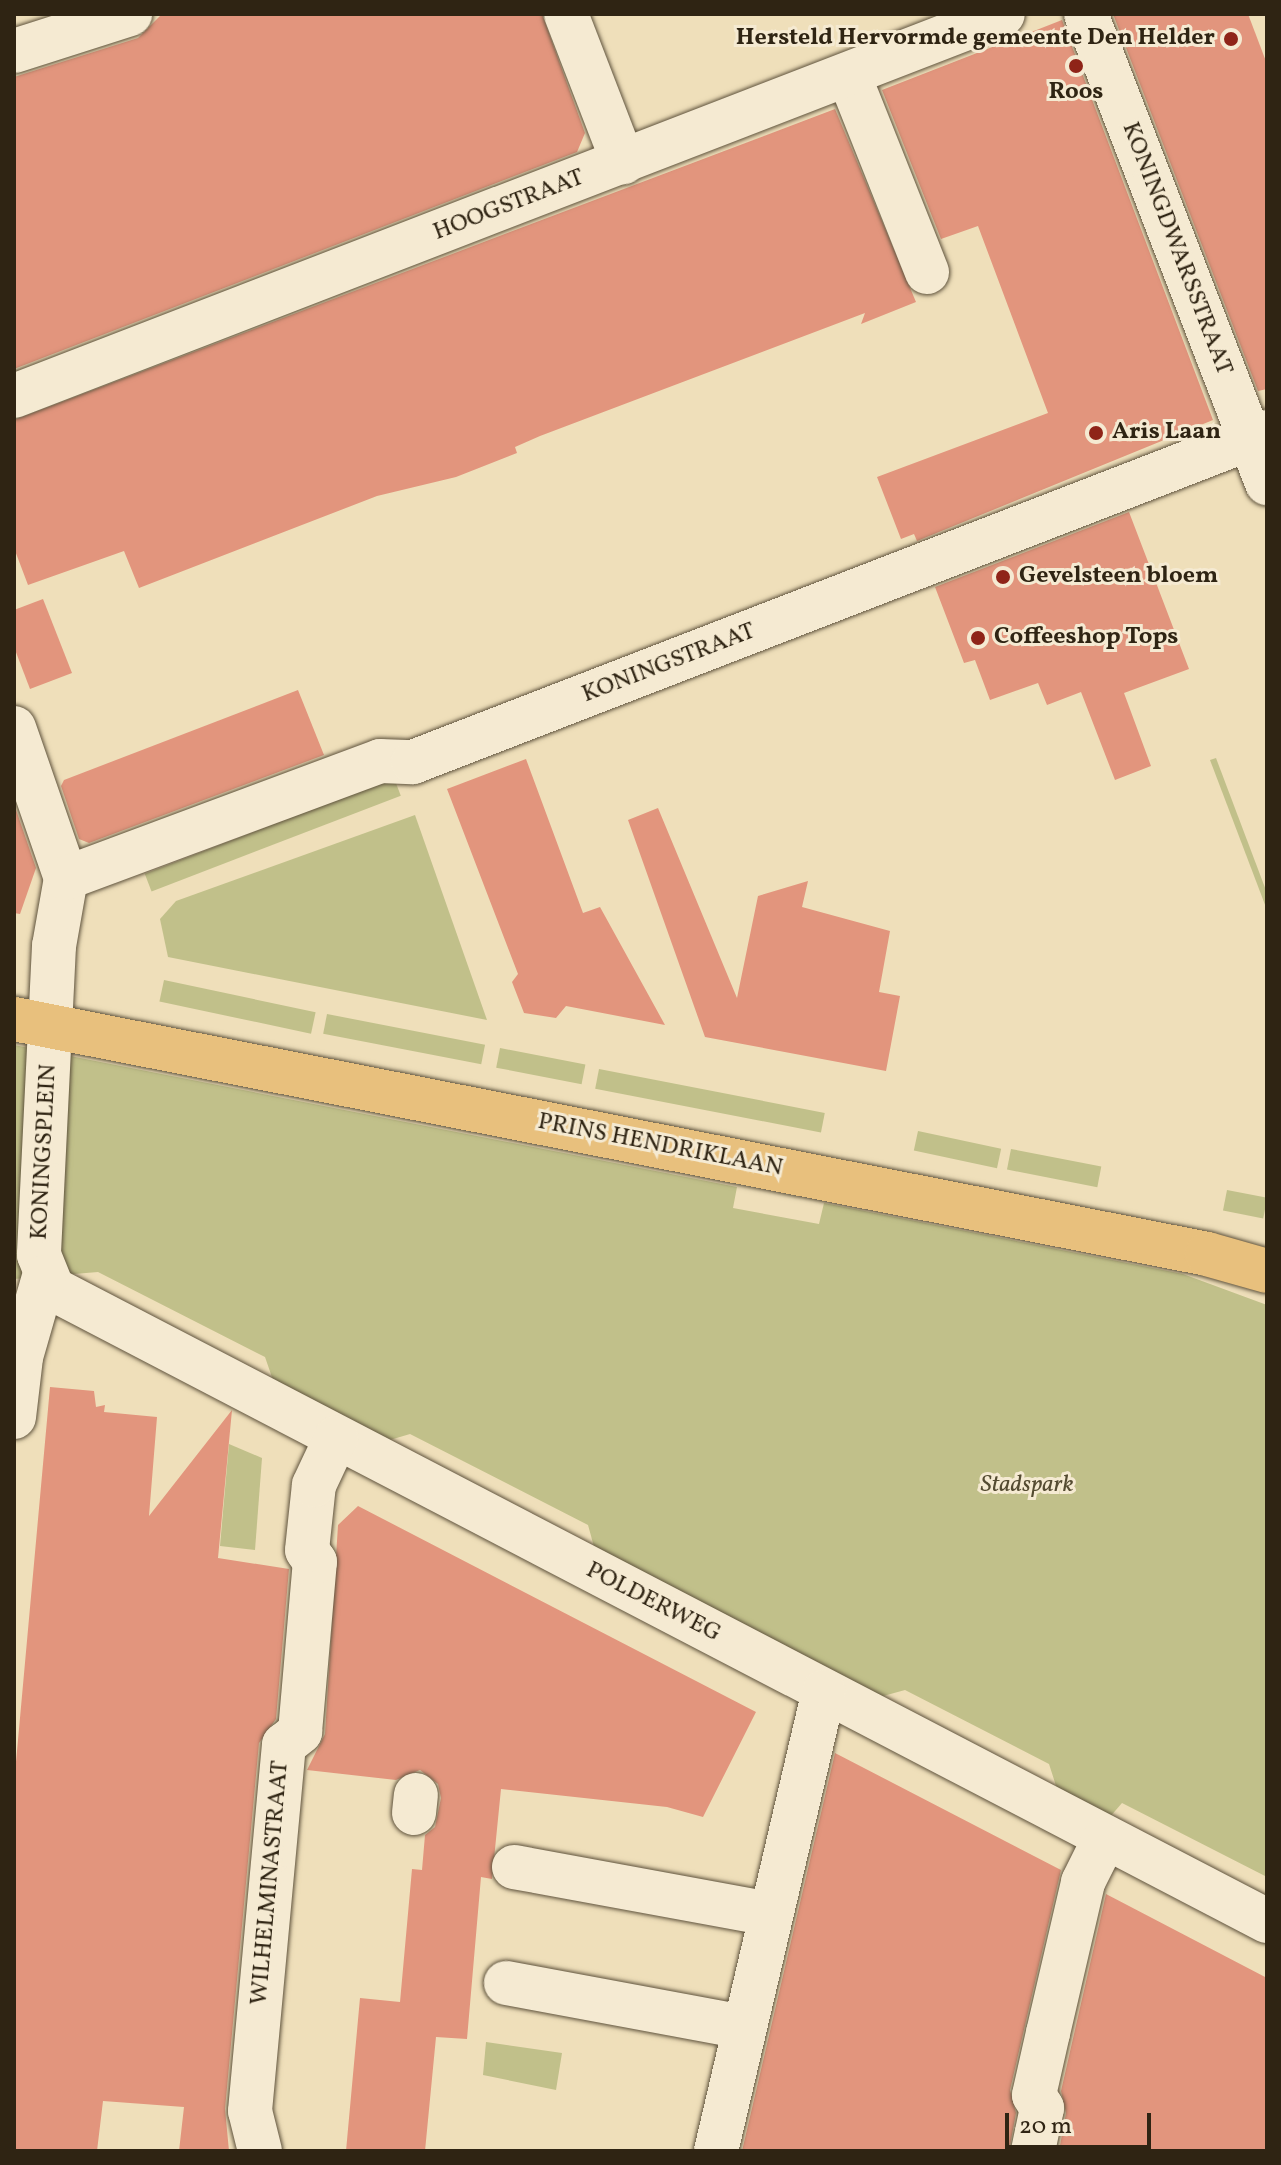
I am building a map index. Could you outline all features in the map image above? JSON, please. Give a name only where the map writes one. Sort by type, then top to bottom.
[{"type":"main road","name":"PRINS HENDRIKLAAN","points":[[33,1023],[1179,1248],[1267,1271]]},
{"type":"street","points":[[14,51],[130,14]]},
{"type":"street","points":[[566,14],[623,162]]},
{"type":"street","name":"HOOGSTRAAT","points":[[14,396],[842,79],[1003,14]]},
{"type":"street","name":"KONINGDWARSSTRAAT","points":[[1086,14],[1258,436],[1267,483]]},
{"type":"street","points":[[842,79],[927,272]]},
{"type":"street","name":"KONINGSTRAAT","points":[[66,878],[380,761],[413,762],[1258,436]]},
{"type":"street","points":[[14,728],[66,878]]},
{"type":"street","name":"KONINGSPLEIN","points":[[44,1277],[39,1255],[33,1023],[54,946],[66,878]]},
{"type":"street","points":[[14,1417],[18,1357],[44,1277]]},
{"type":"street","name":"POLDERWEG","points":[[44,1277],[86,1310],[1104,1840],[1267,1921]]},
{"type":"street","name":"WILHELMINASTRAAT","points":[[260,2151],[250,2111],[284,1745],[300,1732],[315,1562],[307,1550],[314,1485],[336,1438]]},
{"type":"street","points":[[716,2151],[824,1692]]},
{"type":"street","points":[[1033,2151],[1042,2108],[1034,2095],[1048,2033],[1083,1882],[1104,1840]]},
{"type":"street","points":[[514,1867],[771,1914]]},
{"type":"street","points":[[506,1983],[744,2027]]},
{"type":"green space","points":[[1216,758],[1267,893],[1267,910],[1210,760]]},
{"type":"green space","points":[[394,778],[401,796],[152,891],[145,874]]},
{"type":"green space","points":[[415,815],[487,1020],[168,957],[160,919],[176,901]]},
{"type":"green space","points":[[164,980],[316,1012],[311,1034],[159,1002]]},
{"type":"green space","points":[[327,1014],[485,1045],[481,1064],[323,1034]]},
{"type":"green space","name":"Stadspark","points":[[14,1045],[737,1187],[733,1208],[819,1224],[824,1203],[1183,1274],[1267,1305],[1267,1877],[1122,1803],[1109,1818],[1058,1792],[1049,1764],[905,1690],[876,1698],[596,1554],[588,1525],[410,1434],[383,1442],[275,1386],[265,1357],[98,1272],[14,1279]]},
{"type":"green space","points":[[500,1048],[585,1065],[582,1084],[496,1068]]},
{"type":"green space","points":[[599,1069],[825,1113],[821,1133],[595,1089]]},
{"type":"green space","points":[[918,1131],[1001,1149],[997,1168],[914,1151]]},
{"type":"green space","points":[[1011,1149],[1101,1167],[1097,1187],[1007,1170]]},
{"type":"green space","points":[[1227,1190],[1267,1198],[1263,1218],[1223,1211]]},
{"type":"green space","points":[[229,1444],[262,1458],[255,1550],[220,1546]]},
{"type":"green space","points":[[486,2042],[562,2053],[556,2090],[483,2075]]},
{"type":"building","points":[[162,14],[542,14],[585,133],[577,152],[14,369],[14,77],[138,38]]},
{"type":"building","points":[[1113,14],[1248,14],[1267,64],[1267,389],[1258,391]]},
{"type":"building","points":[[1062,20],[1213,420],[917,541],[914,534],[901,539],[877,477],[1048,413],[978,226],[941,239],[882,90]]},
{"type":"building","points":[[835,109],[916,302],[861,324],[865,313],[540,436],[515,447],[517,453],[456,477],[377,496],[139,588],[124,551],[28,585],[14,548],[14,420]]},
{"type":"building","points":[[1129,512],[1189,669],[1124,693],[1151,766],[1115,780],[1081,692],[1047,705],[1038,683],[990,700],[975,660],[964,663],[935,587]]},
{"type":"building","points":[[43,599],[72,673],[30,689],[14,647],[14,610]]},
{"type":"building","points":[[298,690],[324,755],[89,843],[79,839],[61,786],[64,780]]},
{"type":"building","points":[[526,759],[583,913],[600,907],[665,1025],[566,1006],[556,1018],[524,1013],[512,982],[518,974],[447,789]]},
{"type":"building","points":[[14,804],[36,868],[20,914],[14,913]]},
{"type":"building","points":[[658,808],[737,998],[758,896],[808,881],[802,907],[890,931],[879,992],[900,996],[886,1071],[705,1037],[628,820]]},
{"type":"building","points":[[50,1387],[94,1391],[96,1407],[105,1405],[104,1412],[157,1417],[149,1516],[232,1410],[218,1558],[289,1569],[276,1719],[259,1743],[225,2109],[229,2151],[179,2151],[184,2107],[103,2101],[97,2151],[14,2151],[14,1784]]},
{"type":"building","points":[[358,1506],[756,1712],[703,1817],[667,1807],[501,1789],[492,1879],[481,1877],[467,2039],[436,2037],[425,2151],[346,2151],[360,1998],[400,2002],[412,1869],[422,1870],[425,1835],[435,1827],[441,1798],[438,1784],[420,1770],[396,1780],[307,1770],[325,1734],[338,1525]]},
{"type":"building","points":[[835,1753],[1061,1870],[1010,2090],[1016,2113],[1009,2151],[742,2151]]},
{"type":"building","points":[[1106,1894],[1267,1978],[1267,2151],[1059,2151],[1066,2113],[1061,2091]]},
{"type":"place","name":"Hersteld Hervormde gemeente Den Helder","points":[[1231,39]]},
{"type":"place","name":"Roos","points":[[1076,66]]},
{"type":"place","name":"Aris Laan","points":[[1096,433]]},
{"type":"place","name":"Gevelsteen bloem","points":[[1003,577]]},
{"type":"place","name":"Coffeeshop Tops","points":[[978,638]]}]
